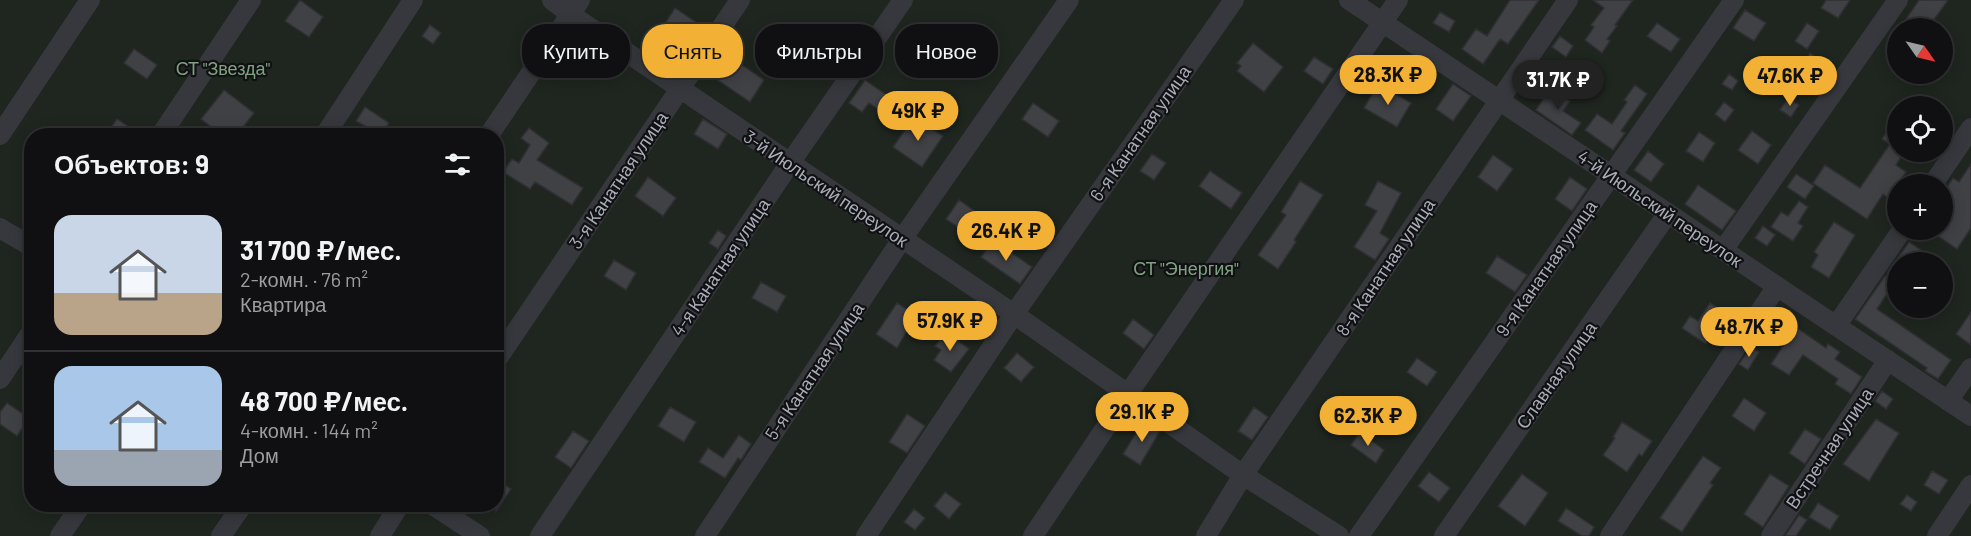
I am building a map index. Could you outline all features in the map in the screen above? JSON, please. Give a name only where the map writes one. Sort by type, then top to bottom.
[{"type":"street","points":[[0,135],[90,0]]},
{"type":"street","points":[[166,128],[251,0]]},
{"type":"street","points":[[330,128],[413,0]]},
{"type":"street","name":"3-й Июльский переулок","points":[[552,0],[575,7],[680,89],[1014,314],[1243,475],[1340,536]]},
{"type":"street","name":"3-я Канатная улица","points":[[504,349],[740,0]]},
{"type":"street","name":"4-я Канатная улица","points":[[540,536],[790,163],[903,0]]},
{"type":"street","name":"5-я Канатная улица","points":[[705,536],[902,239],[1069,0]]},
{"type":"street","name":"6-я Канатная улица","points":[[866,536],[1014,314],[1234,0]]},
{"type":"street","name":"4-й Июльский переулок","points":[[1349,0],[1971,416]]},
{"type":"street","points":[[1034,536],[1128,394],[1398,0]]},
{"type":"street","name":"8-я Канатная улица","points":[[1206,536],[1243,475],[1568,0]]},
{"type":"street","name":"9-я Канатная улица","points":[[1359,536],[1734,0]]},
{"type":"street","points":[[1723,250],[1898,0]]},
{"type":"street","points":[[494,128],[575,7]]},
{"type":"street","points":[[1940,174],[1971,128]]},
{"type":"street","name":"Славная улица","points":[[1444,536],[1668,213]]},
{"type":"street","points":[[0,228],[24,242]]},
{"type":"street","points":[[1836,326],[1895,240]]},
{"type":"street","points":[[1610,536],[1776,286]]},
{"type":"street","points":[[0,379],[24,343]]},
{"type":"street","name":"Встречная улица","points":[[1771,536],[1888,360]]},
{"type":"street","points":[[1948,401],[1971,368]]},
{"type":"street","points":[[1937,536],[1971,485]]},
{"type":"street","points":[[60,536],[76,512]]},
{"type":"street","points":[[221,536],[238,512]]},
{"type":"street","points":[[380,536],[395,512]]},
{"type":"street","points":[[444,512],[480,536]]},
{"type":"green space","name":"СТ \"Энергия\"","points":[[0,0],[1971,0],[1971,536],[0,536]]},
{"type":"building","points":[[300,0],[323,17],[309,37],[285,21]]},
{"type":"building","points":[[1510,0],[1539,0],[1508,44],[1500,39],[1483,64],[1462,49],[1476,29],[1487,36]]},
{"type":"building","points":[[1593,0],[1633,0],[1615,25],[1617,26],[1607,39],[1610,41],[1602,53],[1585,40],[1594,27],[1591,25],[1604,8]]},
{"type":"building","points":[[1826,0],[1850,0],[1838,18],[1821,8]]},
{"type":"building","points":[[1919,0],[1948,0],[1935,18],[1907,18]]},
{"type":"building","points":[[675,8],[699,24],[665,24]]},
{"type":"building","points":[[1745,10],[1766,23],[1754,41],[1733,28]]},
{"type":"building","points":[[1440,12],[1455,21],[1449,32],[1433,23]]},
{"type":"building","points":[[1657,23],[1680,39],[1671,52],[1647,36]]},
{"type":"building","points":[[1807,23],[1819,31],[1807,49],[1795,41]]},
{"type":"building","points":[[430,25],[441,33],[433,44],[422,36]]},
{"type":"building","points":[[1560,36],[1573,46],[1566,57],[1552,47]]},
{"type":"building","points":[[1253,43],[1283,67],[1264,92],[1237,71],[1241,66],[1237,63]]},
{"type":"building","points":[[134,49],[157,65],[147,79],[124,63]]},
{"type":"building","points":[[1810,53],[1822,61],[1814,74],[1801,67]]},
{"type":"building","points":[[1314,57],[1333,69],[1323,84],[1304,71]]},
{"type":"building","points":[[743,66],[755,74],[755,78],[761,78],[764,80],[750,102],[715,78],[743,78]]},
{"type":"building","points":[[1729,74],[1738,81],[1732,90],[1722,84]]},
{"type":"building","points":[[865,80],[892,99],[882,112],[869,103],[862,112],[849,103]]},
{"type":"building","points":[[1378,84],[1411,103],[1397,127],[1364,108]]},
{"type":"building","points":[[1453,84],[1471,96],[1453,121],[1436,109]]},
{"type":"building","points":[[1635,85],[1647,94],[1621,131],[1625,133],[1613,150],[1585,130],[1597,114],[1612,124],[1627,102],[1624,100]]},
{"type":"building","points":[[1550,88],[1570,101],[1563,111],[1581,123],[1572,135],[1536,110]]},
{"type":"building","points":[[224,90],[254,113],[242,128],[213,128],[201,119]]},
{"type":"building","points":[[1788,98],[1799,105],[1791,117],[1780,110]]},
{"type":"building","points":[[1724,102],[1734,110],[1725,122],[1715,114]]},
{"type":"building","points":[[1033,103],[1059,121],[1048,137],[1022,119]]},
{"type":"building","points":[[365,107],[389,123],[386,128],[368,128],[356,121]]},
{"type":"building","points":[[914,117],[943,136],[922,167],[893,147]]},
{"type":"building","points":[[117,119],[130,128],[111,128]]},
{"type":"building","points":[[703,119],[727,134],[718,149],[694,134]]},
{"type":"building","points":[[529,128],[549,143],[537,160],[583,188],[572,205],[535,182],[530,189],[504,173],[512,159],[519,163],[530,145],[521,138]]},
{"type":"building","points":[[1752,131],[1771,145],[1758,164],[1738,150]]},
{"type":"building","points":[[1887,131],[1887,142],[1882,139]]},
{"type":"building","points":[[1699,132],[1715,143],[1703,162],[1686,151]]},
{"type":"building","points":[[1887,148],[1887,162],[1898,162],[1896,165],[1906,172],[1905,174],[1887,174],[1887,197],[1883,194],[1867,219],[1813,183],[1825,165],[1860,188]]},
{"type":"building","points":[[1648,151],[1664,164],[1651,182],[1634,170]]},
{"type":"building","points":[[1152,154],[1166,163],[1154,180],[1140,171]]},
{"type":"building","points":[[1493,155],[1513,169],[1497,191],[1478,177]]},
{"type":"building","points":[[1971,164],[1971,228],[1957,249],[1944,240],[1953,240],[1953,178],[1959,182]]},
{"type":"building","points":[[1210,171],[1242,193],[1231,209],[1199,186]]},
{"type":"building","points":[[1796,174],[1814,186],[1805,199],[1787,187]]},
{"type":"building","points":[[648,177],[676,198],[663,216],[635,196]]},
{"type":"building","points":[[1570,177],[1587,189],[1572,211],[1555,199]]},
{"type":"building","points":[[1300,181],[1323,195],[1278,269],[1258,255],[1286,215],[1281,212]]},
{"type":"building","points":[[1378,181],[1401,193],[1380,233],[1389,239],[1375,260],[1354,247],[1377,211],[1365,205]]},
{"type":"building","points":[[1698,185],[1736,211],[1722,230],[1685,204]]},
{"type":"building","points":[[959,200],[983,217],[970,235],[946,219]]},
{"type":"building","points":[[1799,201],[1808,207],[1798,223],[1803,226],[1793,241],[1771,227],[1781,212],[1788,216]]},
{"type":"building","points":[[1834,222],[1855,235],[1829,278],[1811,267],[1818,255],[1814,252]]},
{"type":"building","points":[[1763,226],[1775,235],[1767,246],[1755,238]]},
{"type":"building","points":[[718,230],[726,236],[718,249],[709,243]]},
{"type":"building","points":[[993,240],[1032,267],[1020,284],[981,257]]},
{"type":"building","points":[[1909,242],[1921,250],[1920,252],[1902,252]]},
{"type":"building","points":[[1497,256],[1527,275],[1515,292],[1486,273]]},
{"type":"building","points":[[614,260],[636,273],[626,290],[604,276]]},
{"type":"building","points":[[1885,276],[1887,278],[1887,294],[1877,309],[1951,360],[1938,379],[1925,371],[1927,368],[1855,319]]},
{"type":"building","points":[[761,282],[786,296],[777,312],[752,298]]},
{"type":"building","points":[[897,303],[916,315],[897,348],[876,334]]},
{"type":"building","points":[[1710,303],[1730,316],[1720,331],[1716,329],[1706,344],[1682,328],[1690,316],[1698,321]]},
{"type":"building","points":[[1774,312],[1826,348],[1828,344],[1840,352],[1835,359],[1862,377],[1851,394],[1835,384],[1838,379],[1803,355],[1789,375],[1771,364],[1787,340],[1765,326]]},
{"type":"building","points":[[1971,312],[1971,345],[1956,334]]},
{"type":"building","points":[[1133,319],[1154,335],[1144,349],[1123,333]]},
{"type":"building","points":[[946,332],[969,349],[951,372],[934,360],[941,350],[935,346]]},
{"type":"building","points":[[1751,347],[1759,352],[1748,370],[1739,364]]},
{"type":"building","points":[[1017,353],[1034,367],[1021,382],[1004,368]]},
{"type":"building","points":[[1417,358],[1437,372],[1427,386],[1407,372]]},
{"type":"building","points":[[1882,391],[1893,399],[1886,409],[1875,401]]},
{"type":"building","points":[[1744,398],[1766,413],[1754,431],[1732,416]]},
{"type":"building","points":[[7,403],[24,415],[24,426],[17,436],[0,424],[0,412]]},
{"type":"building","points":[[670,407],[696,422],[684,442],[658,426]]},
{"type":"building","points":[[1254,407],[1268,417],[1252,440],[1238,431]]},
{"type":"building","points":[[907,414],[925,426],[907,453],[889,442]]},
{"type":"building","points":[[1876,419],[1899,433],[1869,481],[1843,464]]},
{"type":"building","points":[[1144,420],[1160,431],[1140,465],[1123,454]]},
{"type":"building","points":[[1622,422],[1652,441],[1642,456],[1639,454],[1627,472],[1603,455],[1615,438],[1613,437]]},
{"type":"building","points":[[1805,429],[1821,439],[1805,464],[1789,453]]},
{"type":"building","points":[[573,431],[589,441],[571,468],[555,457]]},
{"type":"building","points":[[1360,432],[1384,450],[1376,463],[1351,445]]},
{"type":"building","points":[[739,435],[751,444],[741,460],[738,458],[725,478],[699,462],[708,448],[723,458]]},
{"type":"building","points":[[1703,456],[1721,468],[1710,483],[1713,485],[1682,532],[1660,518]]},
{"type":"building","points":[[1932,471],[1948,480],[1939,494],[1924,485]]},
{"type":"building","points":[[1429,472],[1450,488],[1439,502],[1418,486]]},
{"type":"building","points":[[1522,474],[1548,493],[1525,526],[1498,506]]},
{"type":"building","points":[[1770,474],[1789,486],[1763,527],[1744,514]]},
{"type":"building","points":[[504,484],[511,489],[504,499]]},
{"type":"building","points":[[945,492],[961,504],[949,519],[934,506]]},
{"type":"building","points":[[1907,495],[1917,502],[1911,511],[1900,504]]},
{"type":"building","points":[[1818,503],[1839,516],[1830,530],[1809,517]]},
{"type":"building","points":[[1566,508],[1594,527],[1589,536],[1582,536],[1558,521]]},
{"type":"building","points":[[914,509],[925,518],[915,530],[904,522]]},
{"type":"building","points":[[1799,515],[1807,520],[1796,536],[1785,536]]},
{"type":"park label","name":"СТ \"Звезда\"","points":[[223,68]]}]
